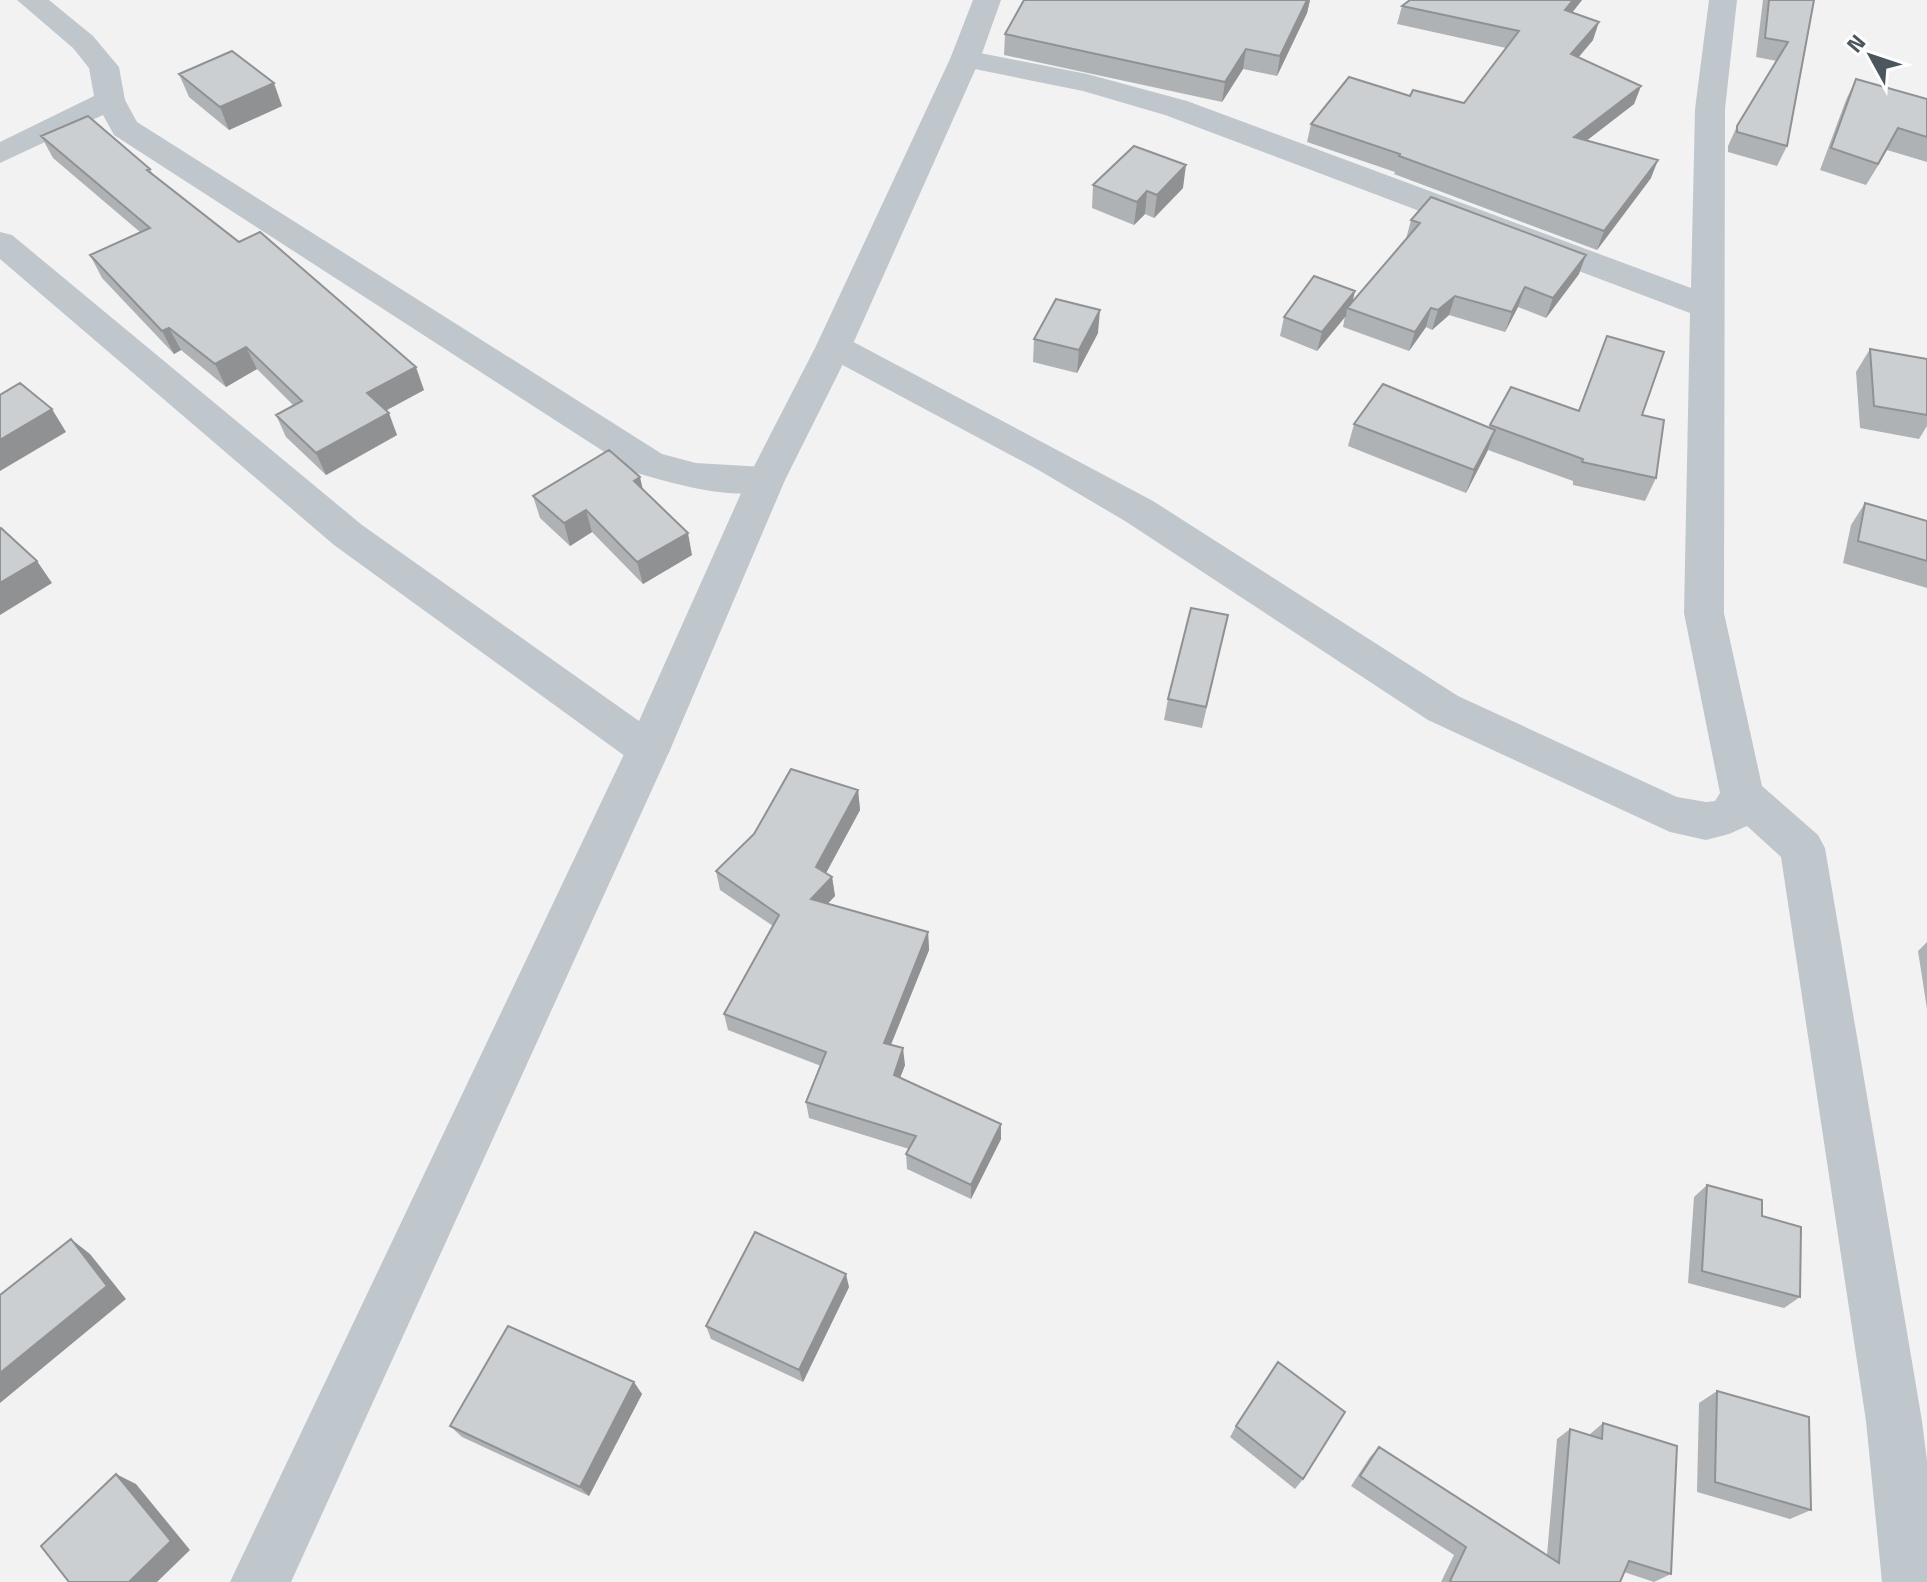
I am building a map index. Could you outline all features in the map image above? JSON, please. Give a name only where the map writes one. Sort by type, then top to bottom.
[{"type":"street","points":[[31,0],[83,42],[104,67],[110,100],[125,128],[650,464],[696,476],[766,480]]},
{"type":"street","points":[[260,1582],[648,750],[766,480],[834,346],[965,59],[987,0]]},
{"type":"street","points":[[1723,0],[1710,109],[1704,613],[1742,795],[1802,848],[1894,1421],[1912,1582]]},
{"type":"street","points":[[965,59],[1087,83],[1176,108],[1708,307]]},
{"type":"street","points":[[0,154],[110,100]]},
{"type":"street","points":[[0,242],[348,535],[648,750]]},
{"type":"street","points":[[834,346],[1048,459],[1139,511],[1443,708],[1670,814],[1706,821],[1729,816],[1742,795]]},
{"type":"building","points":[[1024,0],[1307,0],[1280,56],[1246,49],[1225,82],[1005,34]]},
{"type":"building","points":[[1410,0],[1573,0],[1565,10],[1599,22],[1571,54],[1641,86],[1574,137],[1658,160],[1604,231],[1311,124],[1349,77],[1410,96],[1413,90],[1464,103],[1519,31],[1402,6]]},
{"type":"building","points":[[1769,0],[1814,0],[1787,146],[1737,132],[1737,126],[1788,42],[1765,38]]},
{"type":"building","points":[[232,51],[274,83],[220,107],[179,74]]},
{"type":"building","points":[[1856,79],[1927,99],[1927,137],[1898,128],[1878,164],[1831,148]]},
{"type":"building","points":[[88,116],[150,169],[147,170],[239,242],[260,232],[416,367],[367,393],[389,413],[316,453],[276,415],[302,401],[246,347],[215,364],[169,328],[162,331],[90,255],[150,228],[41,136]]},
{"type":"building","points":[[1134,146],[1186,165],[1157,195],[1147,191],[1137,202],[1093,185]]},
{"type":"building","points":[[1431,197],[1586,255],[1553,298],[1525,287],[1512,312],[1455,296],[1438,310],[1431,308],[1415,332],[1347,308],[1420,223],[1411,220]]},
{"type":"building","points":[[1314,276],[1355,291],[1322,332],[1284,317]]},
{"type":"building","points":[[1056,299],[1100,310],[1079,350],[1034,339]]},
{"type":"building","points":[[1607,336],[1664,352],[1642,415],[1664,420],[1656,478],[1582,462],[1583,459],[1490,425],[1511,387],[1579,411]]},
{"type":"building","points":[[1870,349],[1927,359],[1927,415],[1874,406]]},
{"type":"building","points":[[20,383],[52,409],[0,440],[0,395]]},
{"type":"building","points":[[1383,384],[1495,430],[1474,470],[1354,424]]},
{"type":"building","points":[[609,450],[640,477],[634,481],[688,533],[637,562],[586,510],[564,523],[533,496]]},
{"type":"building","points":[[1865,503],[1927,521],[1927,561],[1858,541]]},
{"type":"building","points":[[0,529],[37,561],[0,583]]},
{"type":"building","points":[[1191,608],[1228,615],[1206,707],[1168,699]]},
{"type":"building","points":[[791,769],[858,790],[816,867],[832,877],[811,899],[928,932],[884,1043],[903,1048],[894,1075],[1001,1124],[971,1185],[906,1154],[916,1136],[806,1102],[826,1052],[724,1014],[779,915],[716,871],[754,834]]},
{"type":"building","points":[[1707,1185],[1762,1200],[1762,1216],[1801,1227],[1800,1297],[1702,1271]]},
{"type":"building","points":[[755,1232],[846,1274],[799,1370],[706,1326]]},
{"type":"building","points":[[71,1239],[107,1286],[0,1373],[0,1295]]},
{"type":"building","points":[[508,1326],[634,1382],[580,1487],[450,1426]]},
{"type":"building","points":[[1278,1362],[1345,1412],[1303,1479],[1236,1426]]},
{"type":"building","points":[[1717,1391],[1809,1417],[1811,1510],[1715,1482]]},
{"type":"building","points":[[1603,1423],[1677,1446],[1671,1574],[1629,1561],[1620,1582],[1452,1582],[1466,1547],[1360,1476],[1379,1447],[1559,1563],[1570,1429],[1602,1439]]},
{"type":"building","points":[[116,1474],[171,1541],[129,1582],[69,1582],[41,1546]]}]
